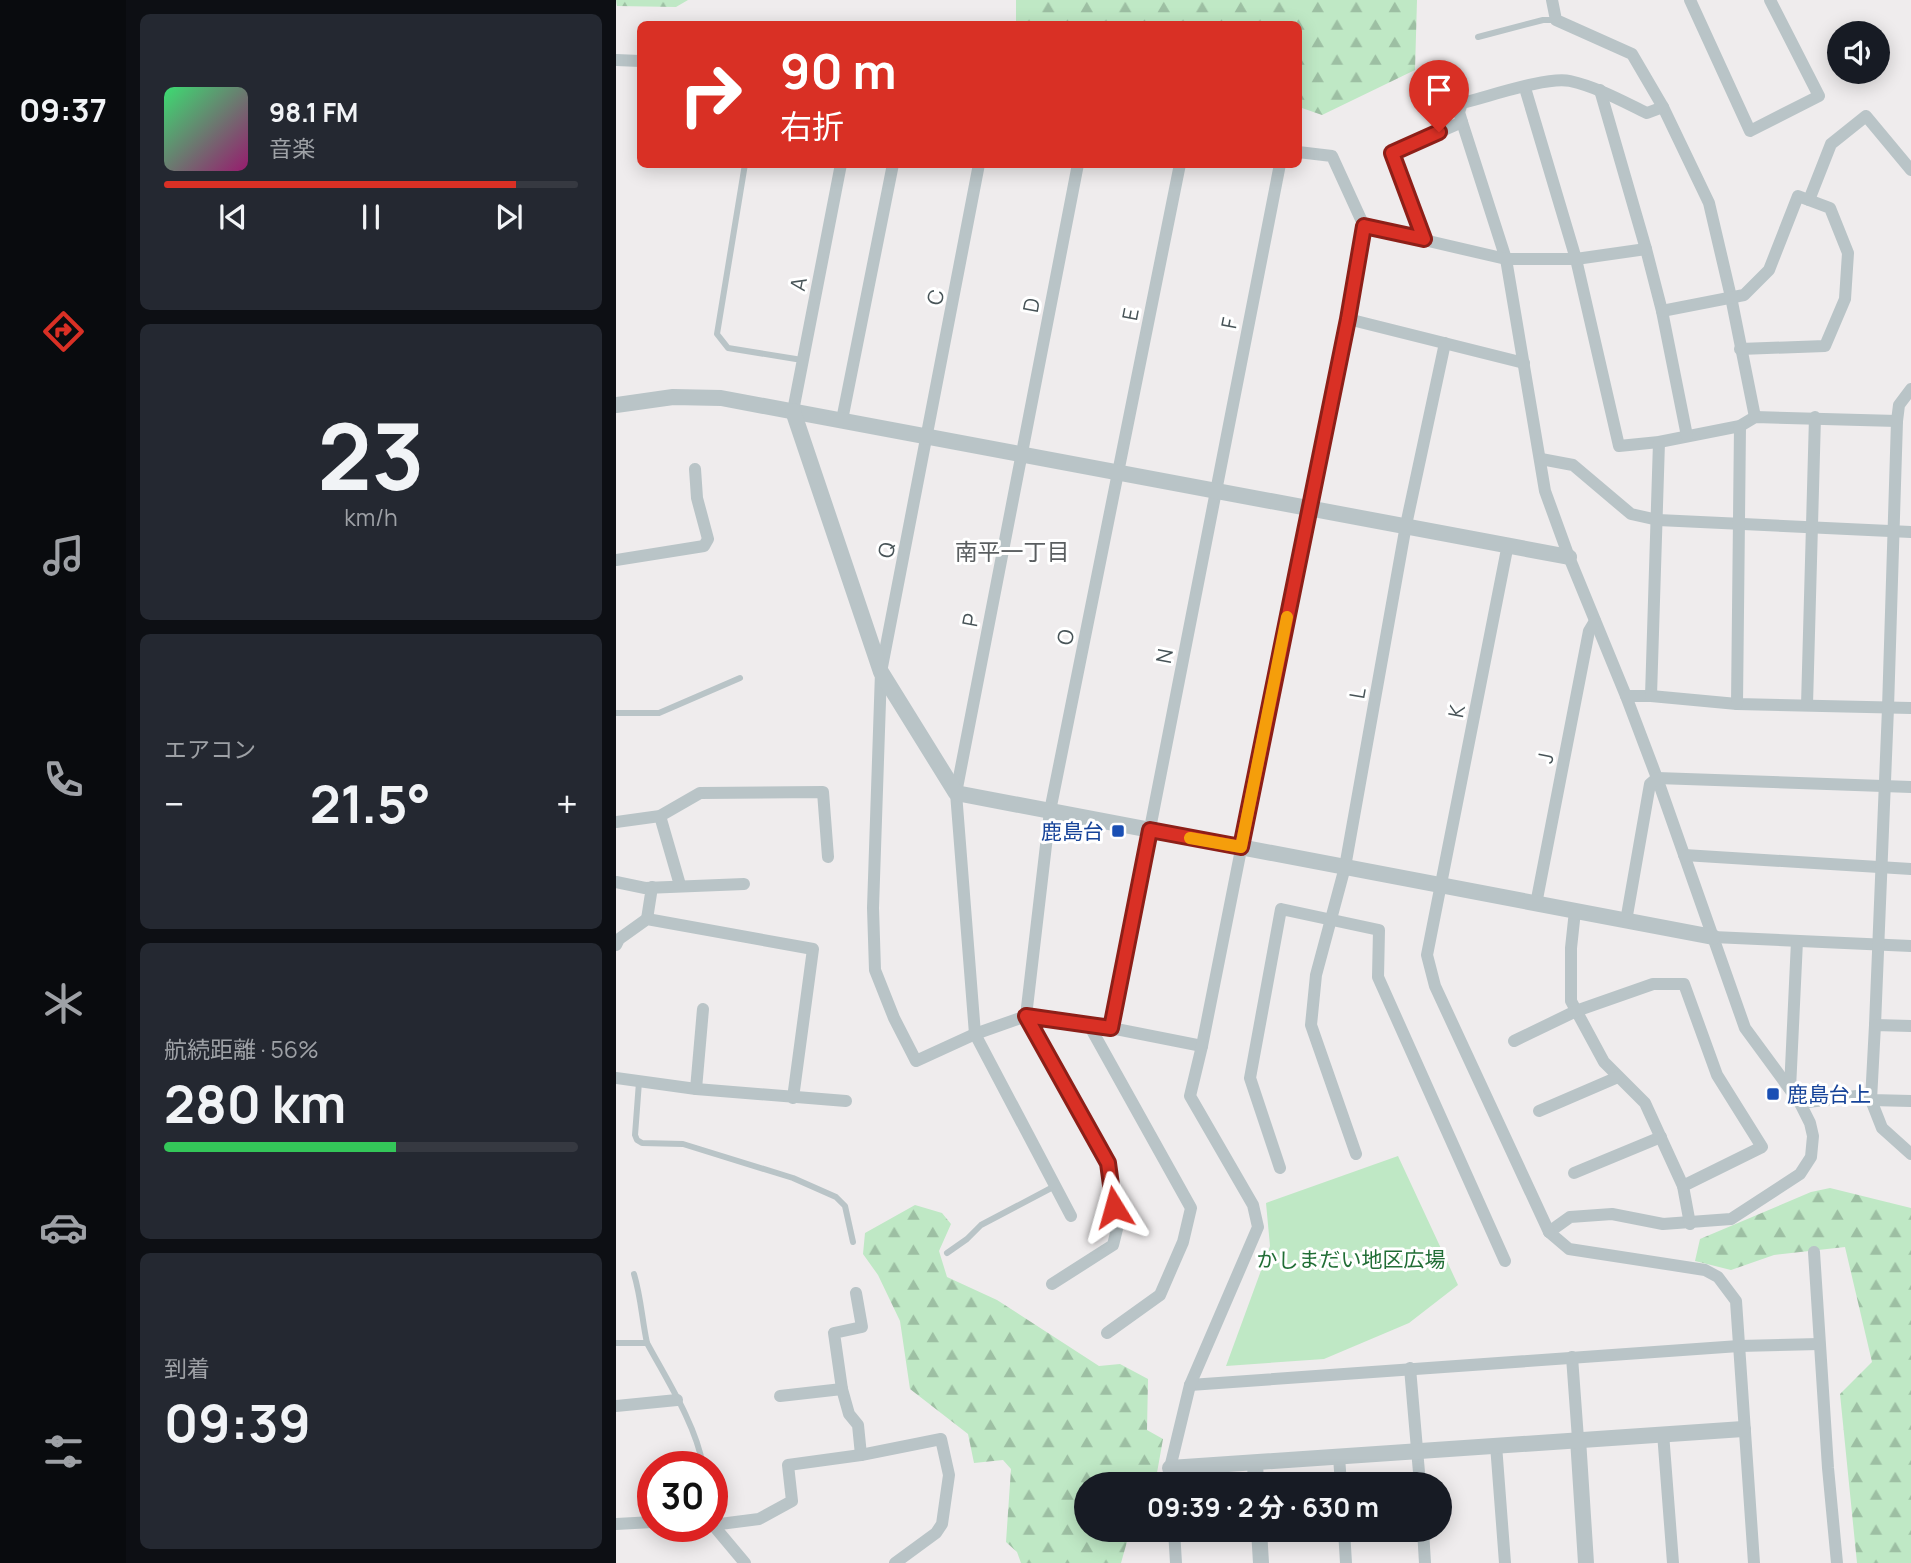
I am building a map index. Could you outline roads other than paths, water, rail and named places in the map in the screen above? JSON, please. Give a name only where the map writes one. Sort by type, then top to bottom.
[{"type":"street","points":[[1552,0],[1556,20],[1632,54],[1662,107],[1709,203],[1755,417]]},
{"type":"street","points":[[1690,0],[1750,131],[1819,96],[1770,0]]},
{"type":"street","points":[[616,60],[637,61]]},
{"type":"street","points":[[1662,107],[1647,113],[1600,90],[1568,80],[1548,82],[1462,103],[1459,112],[1506,259],[1545,491],[1657,778],[1745,1028],[1800,1102],[1810,1123],[1811,1157],[1800,1174],[1731,1219],[1663,1224],[1612,1214],[1570,1217],[1549,1232],[1569,1249],[1705,1270],[1718,1277],[1736,1301],[1754,1563]]},
{"type":"street","points":[[1525,88],[1576,258],[1619,446],[1659,442],[1740,426],[1755,417],[1897,421]]},
{"type":"street","points":[[1600,90],[1662,310],[1687,436]]},
{"type":"street","points":[[1809,200],[1831,144],[1866,116],[1911,170]]},
{"type":"street","points":[[1424,239],[1392,153],[1462,122]]},
{"type":"street","points":[[1171,1472],[1190,1385],[1258,1227],[1253,1205],[1190,1096],[1348,319],[1364,226],[1332,156],[1302,152]]},
{"type":"street","name":"A","points":[[793,411],[840,168]]},
{"type":"street","points":[[842,420],[891,168]]},
{"type":"street","name":"C","points":[[928,436],[978,168]]},
{"type":"street","name":"D","points":[[1022,453],[1077,168]]},
{"type":"street","name":"E","points":[[1118,471],[1179,168]]},
{"type":"street","name":"F","points":[[1216,490],[1279,168]]},
{"type":"street","points":[[1662,310],[1744,295],[1769,270],[1798,196],[1830,208],[1848,253],[1845,299],[1825,346],[1740,349]]},
{"type":"street","points":[[1364,226],[1506,259],[1576,258],[1646,249]]},
{"type":"street","points":[[1348,319],[1524,363]]},
{"type":"street","name":"L","points":[[1356,1154],[1311,1025],[1317,975],[1345,867],[1406,525],[1445,343]]},
{"type":"street","points":[[1871,1100],[1897,421],[1899,405],[1911,389]]},
{"type":"street","points":[[616,405],[688,396],[721,398],[1569,557]]},
{"type":"street","points":[[793,411],[881,672],[956,793],[1713,937],[1911,946]]},
{"type":"street","points":[[1807,705],[1815,417]]},
{"type":"street","points":[[1737,704],[1740,426]]},
{"type":"street","name":"Q","points":[[928,436],[881,672],[873,908],[874,970],[916,1061],[975,1034]]},
{"type":"street","points":[[1651,696],[1659,442]]},
{"type":"street","name":"P","points":[[975,1034],[956,793],[1022,453]]},
{"type":"street","points":[[1541,459],[1573,465],[1630,514],[1658,520],[1911,532]]},
{"type":"street","points":[[616,560],[704,546],[708,539],[697,498],[695,469]]},
{"type":"street","name":"O","points":[[1026,1016],[1050,811],[1118,471]]},
{"type":"street","name":"N","points":[[1111,1028],[1216,490]]},
{"type":"street","name":"K","points":[[1508,544],[1427,955],[1435,986],[1549,1232]]},
{"type":"street","name":"J","points":[[1536,904],[1588,631],[1595,621]]},
{"type":"street","points":[[1626,696],[1737,704],[1911,708]]},
{"type":"street","points":[[1626,921],[1650,784],[1657,778],[1911,787]]},
{"type":"street","points":[[616,822],[660,817],[700,793],[823,792],[828,857]]},
{"type":"street","points":[[660,817],[680,885]]},
{"type":"street","points":[[1684,855],[1911,869]]},
{"type":"street","points":[[616,882],[652,887],[744,884]]},
{"type":"street","points":[[616,945],[619,939],[646,919],[652,887]]},
{"type":"street","points":[[1280,1168],[1250,1078],[1282,909],[1379,930],[1378,977],[1505,1261]]},
{"type":"street","points":[[1575,911],[1571,948],[1571,1001],[1604,1062],[1646,1103],[1683,1186],[1690,1224]]},
{"type":"street","points":[[646,919],[813,949],[793,1098]]},
{"type":"street","points":[[1790,1089],[1797,941]]},
{"type":"street","points":[[1514,1041],[1576,1011],[1653,984],[1684,984],[1717,1075],[1762,1147],[1683,1186]]},
{"type":"street","points":[[695,1089],[703,1009]]},
{"type":"street","points":[[1071,1216],[975,1034],[1026,1016],[1111,1028],[1202,1046]]},
{"type":"street","points":[[1026,1016],[1108,1163],[1117,1229],[1113,1245],[1052,1284]]},
{"type":"street","points":[[1089,1025],[1191,1208],[1183,1242],[1160,1295],[1107,1333]]},
{"type":"street","points":[[1875,1025],[1911,1026]]},
{"type":"street","points":[[1539,1111],[1618,1076]]},
{"type":"street","points":[[616,1078],[695,1089],[846,1101]]},
{"type":"street","points":[[1800,1102],[1865,1094],[1871,1100],[1882,1128],[1911,1154]]},
{"type":"street","points":[[1871,1100],[1911,1101]]},
{"type":"street","points":[[1574,1173],[1661,1137]]},
{"type":"street","points":[[1814,1252],[1837,1563]]},
{"type":"street","points":[[856,1293],[862,1326],[834,1333],[842,1389],[849,1414],[858,1425],[861,1455]]},
{"type":"street","points":[[1190,1385],[1739,1346],[1819,1344]]},
{"type":"street","points":[[1572,1357],[1586,1563]]},
{"type":"street","points":[[1410,1368],[1419,1472]]},
{"type":"street","points":[[780,1396],[842,1389]]},
{"type":"street","points":[[616,1406],[677,1399]]},
{"type":"street","points":[[1196,1472],[1255,1463],[1743,1429]]},
{"type":"street","points":[[1663,1433],[1673,1563]]},
{"type":"street","points":[[728,1522],[759,1519],[792,1501],[788,1465],[861,1455],[942,1439],[949,1475],[942,1524],[936,1533],[895,1563]]},
{"type":"street","points":[[1496,1445],[1505,1563]]},
{"type":"street","points":[[1339,1457],[1340,1472]]},
{"type":"street","points":[[1255,1463],[1255,1472]]},
{"type":"street","points":[[616,1524],[637,1523]]},
{"type":"street","points":[[728,1542],[745,1563]]},
{"type":"street","points":[[1175,1542],[1176,1563]]},
{"type":"street","points":[[1260,1542],[1261,1563]]},
{"type":"street","points":[[1345,1542],[1346,1563]]},
{"type":"street","points":[[1424,1542],[1425,1563]]},
{"type":"lane","points":[[1478,37],[1543,20],[1556,20]]},
{"type":"lane","points":[[744,168],[716,334],[728,348],[802,360]]},
{"type":"lane","points":[[616,713],[659,713],[740,678]]},
{"type":"lane","points":[[639,1082],[635,1135],[637,1140],[642,1143],[683,1144],[793,1178],[836,1197],[845,1206],[853,1242]]},
{"type":"lane","points":[[947,1253],[981,1225],[1055,1186]]},
{"type":"lane","points":[[635,1274],[647,1343],[701,1451]]},
{"type":"lane","points":[[616,1343],[647,1343]]},
{"type":"place","name":"鹿島台","points":[[1118,831]]},
{"type":"place","name":"鹿島台上","points":[[1773,1094]]},
{"type":"district","name":"南平一丁目","points":[[1012,551]]},
{"type":"park label","name":"かしまだい地区広場","points":[[1351,1259]]}]
